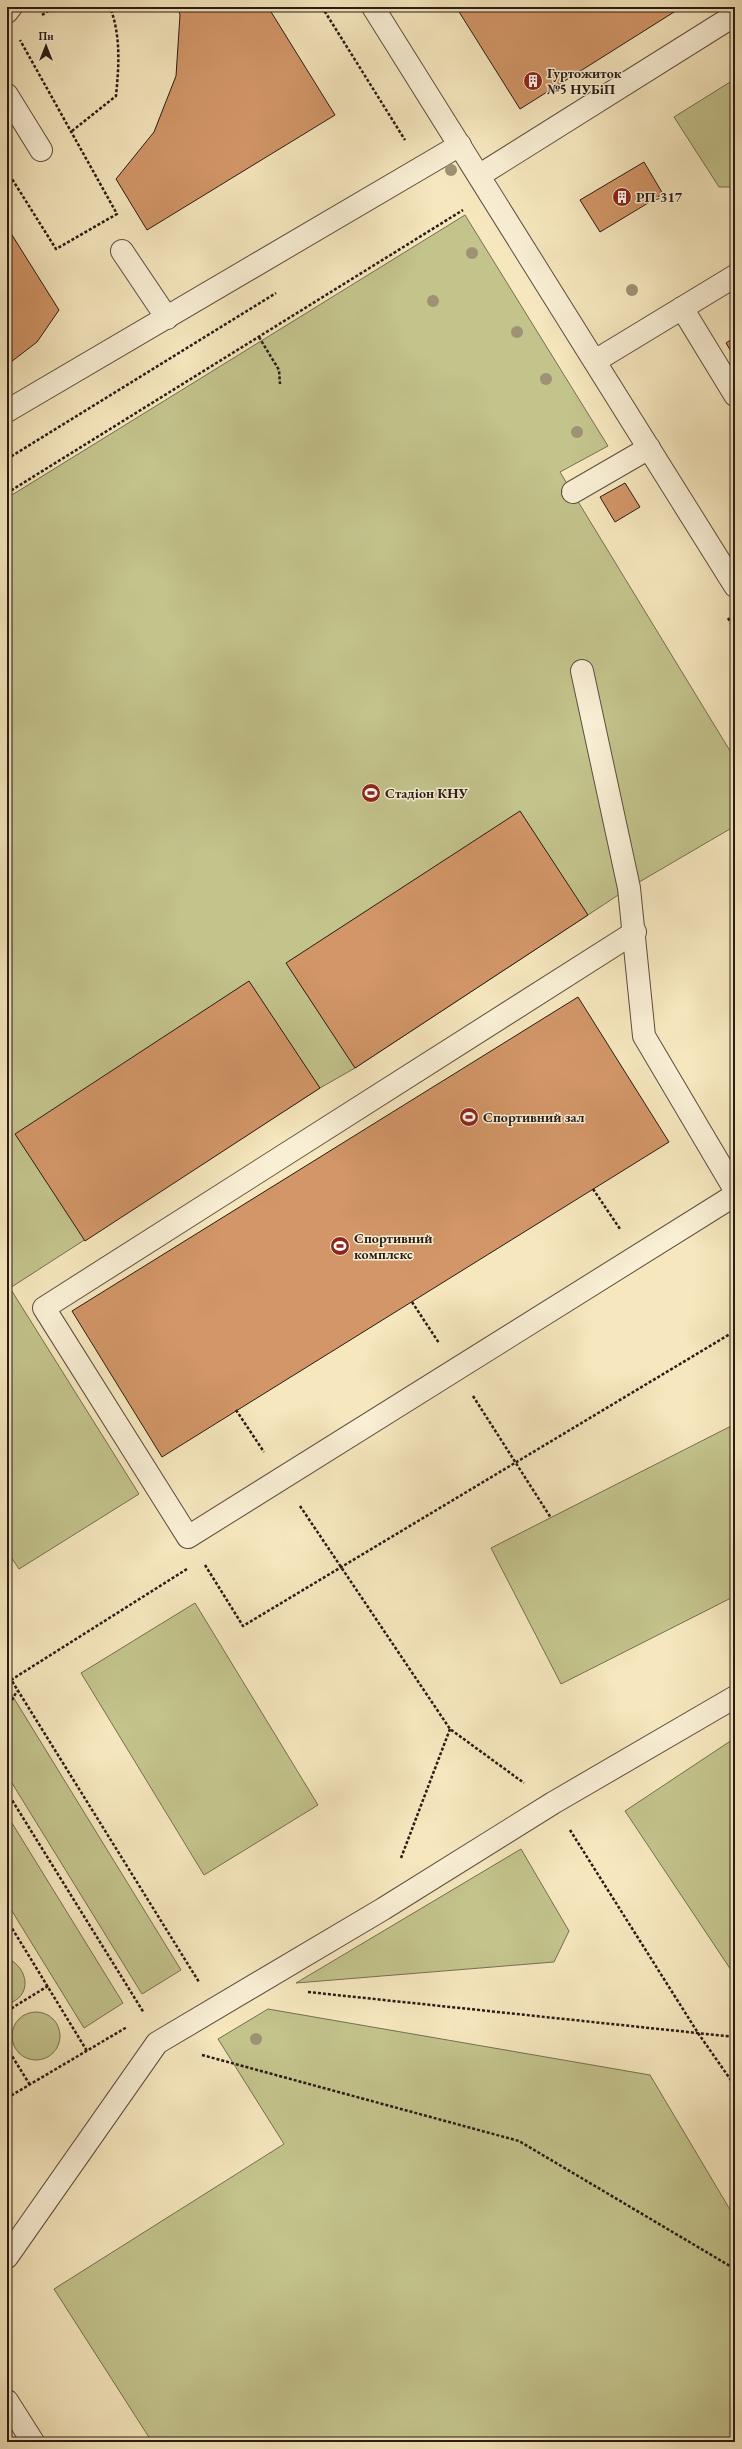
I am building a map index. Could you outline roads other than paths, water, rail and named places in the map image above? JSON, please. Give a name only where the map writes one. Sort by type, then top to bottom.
[{"type":"lane","points":[[7,12],[11,7]]},
{"type":"lane","points":[[373,7],[480,175],[735,586]]},
{"type":"lane","points":[[480,175],[735,15]]},
{"type":"lane","points":[[7,95],[41,150]]},
{"type":"lane","points":[[7,411],[460,145]]},
{"type":"lane","points":[[122,251],[166,318]]},
{"type":"lane","points":[[595,361],[735,276]]},
{"type":"lane","points":[[682,308],[735,395]]},
{"type":"lane","points":[[573,492],[649,448]]},
{"type":"lane","points":[[582,671],[629,888],[635,932],[644,1036],[735,1190]]},
{"type":"lane","points":[[635,932],[44,1308],[188,1537],[735,1195]]},
{"type":"lane","points":[[7,2257],[157,2043],[383,1909],[553,1803],[735,1697]]},
{"type":"lane","points":[[7,2401],[33,2442]]},
{"type":"place","name":"Гуртожиток №5 НУБіП","points":[[533,81]]},
{"type":"place","name":"РП-317","points":[[622,197]]},
{"type":"place","name":"Стадіон КНУ","points":[[371,793]]},
{"type":"place","name":"Спортивний зал","points":[[469,1117]]},
{"type":"place","name":"Спортивний комплекс","points":[[340,1246]]}]
